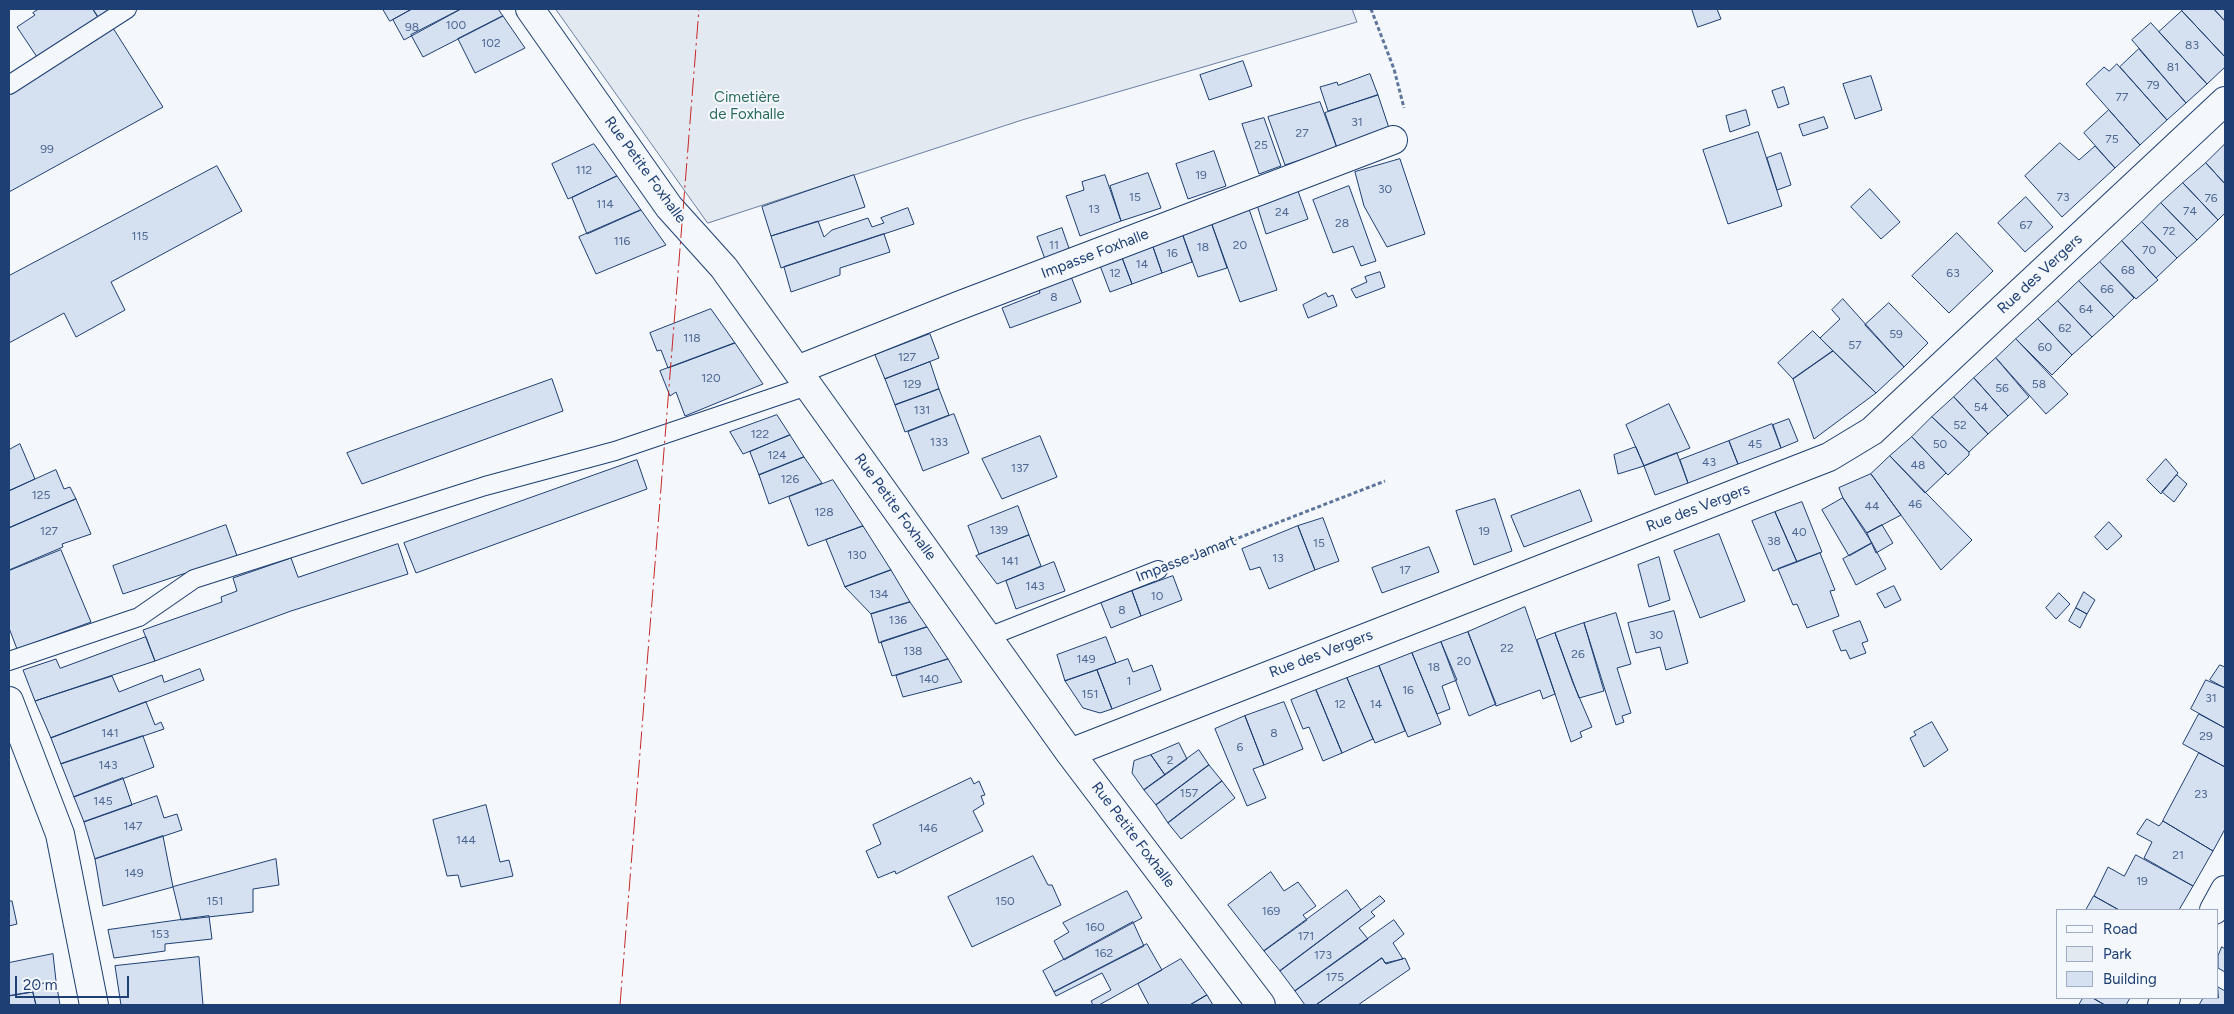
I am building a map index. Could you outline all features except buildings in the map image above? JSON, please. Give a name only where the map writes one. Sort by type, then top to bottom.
[{"type":"street","name":"Rue Petite Foxhalle","points":[[530,9],[669,207],[724,268],[1070,752],[1261,1005]]},
{"type":"street","name":"Rue des Vergers","points":[[1070,752],[1829,457],[1872,430],[2225,101]]},
{"type":"street","name":"Impasse Foxhalle","points":[[802,378],[967,303],[1393,140]]},
{"type":"street","points":[[9,701],[60,834],[94,1005]]},
{"type":"street","points":[[2215,909],[2225,890]]},
{"type":"lane","points":[[9,85],[127,9]]},
{"type":"lane","points":[[9,661],[139,617],[194,579],[485,486],[615,452],[802,378]]},
{"type":"lane","name":"Impasse Jamart","points":[[988,637],[1158,570]]},
{"type":"path","points":[[1371,9],[1394,69],[1408,121],[1393,140]]},
{"type":"path","name":"Impasse Jamart","points":[[1158,570],[1384,480]]},
{"type":"green space","name":"Cimetière de Foxhalle","points":[[556,9],[1352,9],[1357,22],[1022,120],[708,223]]},
{"type":"power","points":[[620,1005],[699,9]]}]
